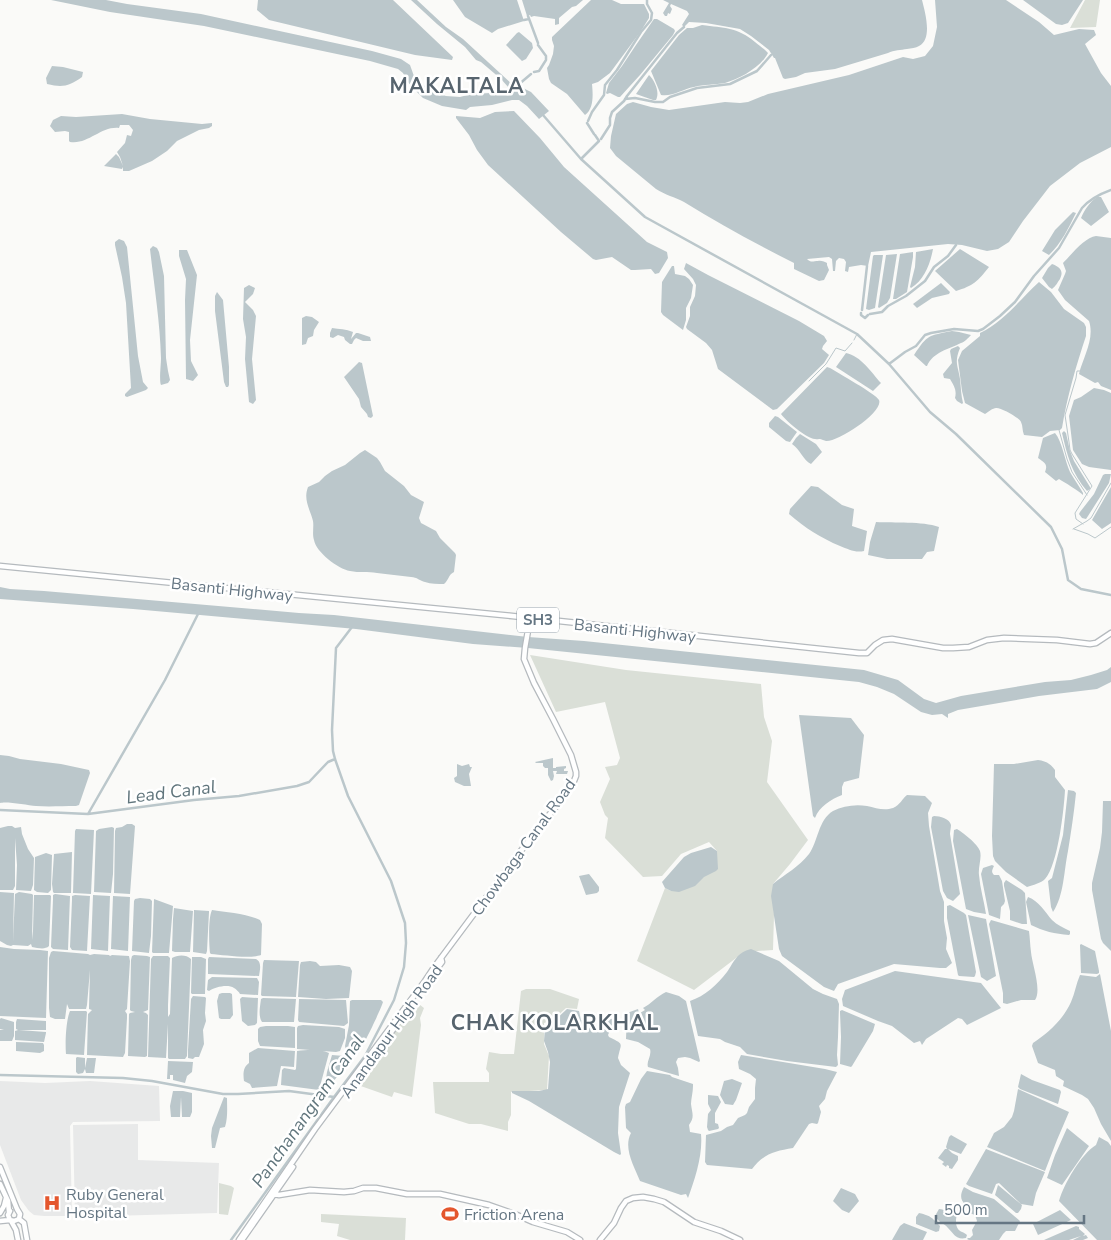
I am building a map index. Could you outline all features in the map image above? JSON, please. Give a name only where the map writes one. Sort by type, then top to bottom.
[{"type":"main road","name":"Basanti Highway","points":[[0,566],[859,653],[867,653],[882,640],[889,639],[943,648],[954,648],[969,647],[998,638],[1093,643],[1111,633]]},
{"type":"main road","name":"Chowbaga Canal Road","points":[[441,958],[555,808],[576,776],[571,755],[531,676],[524,656],[530,619]]},
{"type":"main road","name":"Anandapur High Road","points":[[240,1240],[310,1141],[438,968],[442,961],[441,958]]},
{"type":"main road","points":[[0,1166],[20,1215],[19,1218],[24,1223],[27,1240]]},
{"type":"main road","points":[[0,1184],[8,1201],[8,1217],[16,1230],[18,1240]]},
{"type":"main road","points":[[273,1193],[279,1195],[310,1190],[349,1192],[363,1188],[376,1188],[407,1194],[440,1194],[489,1205],[533,1222],[567,1232],[580,1240]]},
{"type":"main road","points":[[600,1240],[614,1224],[626,1201],[643,1197],[664,1202],[694,1222],[740,1240]]},
{"type":"main road","points":[[0,1214],[6,1198]]},
{"type":"main road","points":[[0,1214],[9,1213],[13,1209],[18,1211]]},
{"type":"main road","points":[[0,1221],[16,1221],[19,1218]]},
{"type":"shaded area","points":[[51,0],[106,0],[201,14],[372,51],[401,59],[410,65],[415,79],[435,93],[446,96],[460,97],[471,94],[491,93],[509,88],[411,0],[417,0],[514,86],[517,85],[531,92],[549,111],[539,119],[519,100],[470,107],[466,110],[442,106],[423,98],[398,69],[370,61],[204,26],[110,12]]},
{"type":"shaded area","points":[[258,0],[393,0],[453,57],[452,60],[415,55],[269,20],[257,10]]},
{"type":"shaded area","points":[[453,0],[517,0],[524,21],[498,29],[492,33],[465,17]]},
{"type":"shaded area","points":[[522,0],[583,0],[559,18],[559,24],[555,25],[555,19],[527,16]]},
{"type":"shaded area","points":[[591,0],[612,0],[621,4],[644,4],[649,18],[610,73],[592,84],[593,97],[590,109],[585,115],[567,94],[551,83],[547,68],[553,54],[552,37]]},
{"type":"shaded area","points":[[663,0],[922,0],[927,32],[923,43],[916,47],[893,51],[835,69],[805,73],[785,79],[769,50],[751,36],[740,29],[706,23],[689,22],[684,27],[682,25],[689,14],[687,11],[671,4],[670,14],[668,13],[665,16],[663,13],[669,3]]},
{"type":"shaded area","points":[[935,0],[1006,0],[1039,22],[1054,35],[1079,29],[1094,30],[1096,35],[1085,44],[1101,73],[1111,86],[1111,147],[1080,163],[1050,186],[1009,242],[998,249],[987,251],[948,244],[871,252],[868,266],[849,267],[848,272],[845,271],[846,262],[844,259],[839,258],[836,261],[835,271],[833,271],[832,259],[829,257],[807,259],[827,263],[829,270],[824,280],[819,281],[794,269],[794,263],[738,234],[684,202],[656,189],[616,156],[610,148],[616,114],[627,104],[633,102],[669,110],[725,102],[748,102],[768,94],[849,75],[903,57],[913,59],[925,56],[933,46],[937,27]]},
{"type":"shaded area","points":[[1023,0],[1083,0],[1068,23],[1062,25],[1056,24]]},
{"type":"shaded area","points":[[1085,0],[1100,0],[1096,27],[1070,28]]},
{"type":"shaded area","points":[[654,19],[674,29],[673,35],[620,97],[610,93],[607,94],[609,83]]},
{"type":"shaded area","points":[[702,25],[742,33],[768,53],[755,68],[731,81],[698,86],[673,94],[661,95],[651,71],[679,35],[687,28]]},
{"type":"shaded area","points":[[519,32],[532,43],[533,48],[526,59],[522,61],[506,45]]},
{"type":"shaded area","points":[[52,66],[83,72],[82,77],[66,85],[47,84],[46,78]]},
{"type":"shaded area","points":[[649,75],[656,87],[656,100],[636,94]]},
{"type":"shaded area","points":[[514,111],[564,167],[647,242],[667,252],[668,258],[659,273],[655,274],[651,269],[631,270],[612,257],[593,259],[488,165],[456,118],[456,116],[480,118],[495,112]]},
{"type":"shaded area","points":[[122,114],[150,119],[202,124],[212,123],[212,126],[177,141],[167,151],[152,161],[129,171],[123,171],[123,167],[122,169],[104,166],[116,154],[123,166],[117,152],[125,143],[127,135],[131,136],[133,130],[129,125],[120,125],[119,128],[106,130],[77,142],[69,141],[69,132],[55,132],[50,126],[53,120],[61,116]]},
{"type":"shaded area","points":[[1097,197],[1101,197],[1109,212],[1091,226],[1081,218],[1088,206]]},
{"type":"shaded area","points":[[1073,212],[1076,213],[1057,246],[1049,255],[1042,251],[1055,230]]},
{"type":"shaded area","points":[[1096,236],[1111,238],[1111,390],[1079,374],[1090,341],[1089,321],[1065,300],[1058,290],[1066,271],[1063,263],[1083,243]]},
{"type":"shaded area","points":[[119,239],[124,241],[127,247],[138,356],[143,382],[148,388],[127,397],[125,394],[131,388],[126,303],[115,245],[115,242]]},
{"type":"shaded area","points":[[153,246],[159,252],[164,276],[166,358],[170,380],[168,383],[161,385],[159,330],[150,249]]},
{"type":"shaded area","points":[[933,249],[926,272],[920,281],[911,288],[916,252]]},
{"type":"shaded area","points":[[960,249],[989,267],[975,282],[956,291],[935,271]]},
{"type":"shaded area","points":[[179,250],[187,250],[197,275],[190,340],[191,361],[198,375],[193,381],[186,379],[186,279]]},
{"type":"shaded area","points":[[913,252],[907,292],[893,299],[900,254]]},
{"type":"shaded area","points":[[897,254],[890,298],[887,303],[879,308],[886,255]]},
{"type":"shaded area","points":[[874,255],[883,255],[875,308],[869,310],[866,309]]},
{"type":"shaded area","points":[[686,263],[799,321],[824,336],[827,341],[822,349],[829,355],[824,363],[777,409],[773,410],[718,369],[712,350],[706,343],[687,329],[696,285],[684,269]]},
{"type":"shaded area","points":[[1052,264],[1059,268],[1062,274],[1052,289],[1042,278]]},
{"type":"shaded area","points":[[672,266],[674,266],[675,274],[685,276],[693,285],[691,298],[686,308],[686,320],[683,330],[661,312],[662,282]]},
{"type":"shaded area","points":[[1039,282],[1051,292],[1064,309],[1084,323],[1086,327],[1086,336],[1066,405],[1062,428],[1050,431],[1042,437],[1024,435],[1020,420],[1005,411],[995,408],[985,414],[965,403],[958,360],[962,351],[980,336],[980,333],[1004,317]]},
{"type":"shaded area","points":[[941,283],[950,292],[949,294],[932,298],[917,308],[913,304]]},
{"type":"shaded area","points":[[249,285],[255,288],[253,294],[245,302],[256,316],[252,359],[256,400],[253,404],[249,402],[245,359],[246,337],[243,319],[244,288]]},
{"type":"shaded area","points":[[217,292],[223,300],[229,367],[228,387],[226,387],[224,382],[215,311],[215,296]]},
{"type":"shaded area","points":[[306,316],[312,317],[319,322],[313,336],[308,338],[306,344],[302,345],[302,318]]},
{"type":"shaded area","points":[[332,328],[353,332],[351,339],[358,333],[370,337],[371,341],[363,341],[356,338],[350,344],[344,337],[338,335],[333,338],[330,337]]},
{"type":"shaded area","points":[[952,331],[971,335],[964,342],[937,354],[927,366],[914,355],[922,343],[929,337]]},
{"type":"shaded area","points":[[958,346],[960,348],[957,364],[962,404],[955,398],[954,386],[950,379],[944,378],[943,374],[952,363],[951,349]]},
{"type":"shaded area","points":[[846,353],[861,361],[881,383],[873,391],[836,367]]},
{"type":"shaded area","points":[[359,362],[362,363],[373,416],[371,418],[368,417],[361,407],[359,399],[344,377]]},
{"type":"shaded area","points":[[827,367],[876,397],[879,400],[879,405],[868,419],[849,432],[826,441],[807,436],[781,414]]},
{"type":"shaded area","points":[[1094,388],[1111,393],[1111,470],[1089,467],[1082,464],[1073,450],[1069,416],[1074,400]]},
{"type":"shaded area","points":[[775,416],[797,432],[790,442],[786,441],[769,427],[769,423]]},
{"type":"shaded area","points":[[1064,431],[1074,461],[1090,487],[1087,491],[1077,478],[1071,464],[1062,433]]},
{"type":"shaded area","points":[[1055,433],[1060,441],[1070,472],[1083,495],[1059,479],[1056,481],[1045,472],[1045,464],[1038,458],[1043,438]]},
{"type":"shaded area","points":[[800,434],[816,444],[822,452],[811,464],[792,444]]},
{"type":"shaded area","points":[[365,450],[377,458],[385,471],[404,486],[411,495],[424,502],[419,518],[421,523],[436,531],[440,538],[455,553],[454,572],[444,584],[427,583],[413,577],[345,570],[328,559],[316,545],[313,535],[313,521],[307,500],[308,487],[319,482],[332,471],[345,465]]},
{"type":"shaded area","points":[[1105,474],[1111,474],[1109,483],[1086,519],[1082,518],[1079,514],[1080,512],[1094,494]]},
{"type":"shaded area","points":[[811,486],[818,487],[842,505],[854,509],[852,526],[867,531],[864,551],[852,550],[826,540],[789,514],[790,509]]},
{"type":"shaded area","points":[[1111,487],[1111,523],[1102,529],[1092,520]]},
{"type":"shaded area","points":[[876,522],[916,523],[939,527],[934,551],[927,552],[922,559],[887,559],[868,555]]},
{"type":"shaded area","points":[[0,587],[334,615],[528,637],[864,670],[898,680],[924,699],[936,703],[961,696],[1045,682],[1071,680],[1107,670],[1111,667],[1111,682],[1097,689],[1039,696],[958,710],[948,714],[948,718],[942,714],[932,715],[921,712],[894,694],[859,682],[473,644],[356,629],[0,599]]},
{"type":"shaded area","points":[[530,655],[626,670],[761,684],[764,717],[772,741],[767,782],[808,840],[773,884],[773,950],[744,952],[694,990],[637,961],[665,888],[671,891],[717,851],[709,842],[681,854],[662,876],[643,877],[605,838],[608,818],[600,802],[610,779],[605,767],[617,765],[620,758],[605,702],[556,712]]},
{"type":"shaded area","points":[[799,715],[851,718],[864,735],[859,778],[844,782],[842,795],[826,804],[819,810],[815,818],[813,816]]},
{"type":"shaded area","points":[[0,755],[89,770],[90,773],[79,805],[36,806],[0,803]]},
{"type":"shaded area","points":[[553,758],[553,768],[566,766],[564,771],[568,771],[567,774],[556,774],[557,771],[553,771],[554,776],[551,781],[548,775],[548,768],[543,766],[543,763],[535,762]]},
{"type":"shaded area","points":[[1038,760],[1052,766],[1055,770],[1055,777],[1065,790],[1060,836],[1050,872],[1045,879],[1027,887],[1006,872],[995,861],[993,856],[994,764],[1014,764]]},
{"type":"shaded area","points":[[457,764],[462,766],[469,764],[472,767],[469,774],[471,786],[464,786],[455,782]]},
{"type":"shaded area","points":[[1068,790],[1076,793],[1062,891],[1053,912],[1048,881],[1052,878],[1063,835]]},
{"type":"shaded area","points":[[907,795],[925,796],[932,803],[928,813],[929,826],[940,891],[944,902],[946,949],[952,963],[946,968],[894,964],[838,984],[834,991],[824,987],[782,956],[779,949],[771,896],[773,884],[805,859],[812,849],[821,825],[833,811],[854,805],[890,809]]},
{"type":"shaded area","points":[[1103,801],[1111,801],[1111,951],[1101,939],[1092,890],[1102,832]]},
{"type":"shaded area","points":[[932,817],[944,818],[951,825],[950,834],[960,894],[953,901],[947,898],[943,891],[931,827]]},
{"type":"shaded area","points":[[127,824],[135,826],[130,894],[114,893],[115,831],[116,828]]},
{"type":"shaded area","points":[[8,826],[21,827],[28,849],[34,858],[31,891],[16,890],[15,838],[15,886],[13,890],[0,890],[0,828]]},
{"type":"shaded area","points":[[114,828],[111,893],[94,892],[96,831]]},
{"type":"shaded area","points":[[76,829],[94,830],[91,894],[73,893]]},
{"type":"shaded area","points":[[957,829],[979,848],[981,857],[979,869],[980,885],[986,914],[966,909],[953,841],[954,830]]},
{"type":"shaded area","points":[[711,847],[717,851],[718,869],[716,871],[704,877],[695,886],[679,892],[665,888],[662,882],[684,857]]},
{"type":"shaded area","points":[[72,852],[71,893],[54,893],[52,884],[54,854]]},
{"type":"shaded area","points":[[46,853],[52,855],[51,890],[48,893],[34,890],[35,857]]},
{"type":"shaded area","points":[[994,866],[993,874],[999,875],[1002,881],[1005,901],[1001,907],[1000,919],[989,915],[981,874],[983,868]]},
{"type":"shaded area","points":[[589,874],[599,887],[599,891],[586,895],[579,876]]},
{"type":"shaded area","points":[[1006,880],[1025,893],[1027,924],[1010,920],[1010,911],[1004,886]]},
{"type":"shaded area","points":[[0,892],[14,893],[13,942],[15,894],[19,892],[33,895],[32,940],[34,895],[51,896],[49,946],[46,948],[32,947],[31,944],[28,946],[11,946],[0,941]]},
{"type":"shaded area","points":[[53,895],[70,896],[68,950],[53,949],[51,947]]},
{"type":"shaded area","points":[[93,895],[110,896],[108,951],[91,949]]},
{"type":"shaded area","points":[[72,896],[90,896],[87,951],[72,950],[70,947]]},
{"type":"shaded area","points":[[113,896],[130,897],[128,951],[111,949]]},
{"type":"shaded area","points":[[1028,897],[1039,904],[1054,922],[1070,931],[1070,934],[1054,933],[1031,925],[1026,902]]},
{"type":"shaded area","points":[[140,898],[152,901],[149,953],[132,951],[134,901]]},
{"type":"shaded area","points":[[154,899],[173,906],[169,953],[152,952]]},
{"type":"shaded area","points":[[950,905],[966,915],[976,972],[974,977],[958,975],[947,918],[947,906]]},
{"type":"shaded area","points":[[174,908],[193,911],[190,952],[172,951]]},
{"type":"shaded area","points":[[194,910],[209,911],[206,954],[193,952]]},
{"type":"shaded area","points":[[212,910],[260,920],[262,924],[261,955],[244,957],[211,954],[209,931]]},
{"type":"shaded area","points":[[968,915],[986,919],[996,976],[987,981],[981,977]]},
{"type":"shaded area","points":[[991,920],[1029,931],[1037,984],[1035,1000],[1003,1003],[1003,993],[989,924]]},
{"type":"shaded area","points":[[1081,944],[1095,951],[1099,973],[1081,973]]},
{"type":"shaded area","points":[[0,947],[48,951],[46,1018],[0,1016]]},
{"type":"shaded area","points":[[751,949],[779,961],[813,989],[837,999],[839,1004],[838,1065],[836,1067],[747,1054],[740,1047],[720,1039],[698,1036],[690,1001],[715,986],[739,955]]},
{"type":"shaded area","points":[[53,951],[90,955],[129,956],[127,1009],[125,1011],[127,1018],[125,1053],[123,1057],[87,1055],[88,1014],[92,1010],[89,1009],[90,970],[86,1009],[69,1009],[67,1004],[65,1019],[50,1017],[49,958]]},
{"type":"shaded area","points":[[134,955],[150,957],[148,1010],[143,1012],[148,1015],[147,1056],[145,1057],[128,1056],[129,1014],[135,1012],[130,1010],[131,960]]},
{"type":"shaded area","points":[[153,956],[168,956],[170,958],[168,1017],[170,1014],[172,958],[187,956],[191,959],[187,1056],[185,1059],[168,1058],[168,1024],[166,1058],[148,1057],[151,959]]},
{"type":"shaded area","points":[[192,957],[206,959],[205,994],[191,993]]},
{"type":"shaded area","points":[[209,957],[256,959],[260,964],[259,976],[208,974]]},
{"type":"shaded area","points":[[264,960],[299,961],[296,997],[261,995]]},
{"type":"shaded area","points":[[301,962],[316,962],[320,966],[339,965],[350,967],[352,971],[349,998],[298,997]]},
{"type":"shaded area","points":[[895,971],[981,983],[1001,1008],[967,1025],[962,1019],[958,1018],[926,1039],[922,1045],[920,1041],[914,1043],[892,1026],[843,1006],[842,999],[845,990]]},
{"type":"shaded area","points":[[1100,974],[1111,1031],[1111,1141],[1088,1099],[1063,1086],[1064,1081],[1056,1076],[1055,1070],[1038,1063],[1032,1046],[1064,1015],[1071,1002],[1080,975],[1096,977]]},
{"type":"shaded area","points":[[212,977],[257,978],[259,982],[258,995],[240,994],[235,988],[228,986],[218,987],[209,991],[207,990],[208,980]]},
{"type":"shaded area","points":[[526,989],[550,989],[579,999],[577,1009],[566,1008],[553,1020],[544,1023],[544,1044],[549,1056],[547,1090],[511,1092],[511,1115],[508,1122],[508,1131],[481,1124],[469,1124],[435,1113],[433,1082],[489,1082],[489,1073],[486,1069],[489,1052],[514,1054],[521,991]]},
{"type":"shaded area","points":[[666,992],[679,996],[686,1001],[700,1061],[685,1057],[678,1058],[676,1062],[679,1076],[648,1067],[650,1049],[638,1042],[626,1039],[627,1013],[638,1009],[640,1013],[645,1010],[643,1008]]},
{"type":"shaded area","points":[[219,994],[232,994],[233,1015],[230,1019],[219,1018],[217,1001]]},
{"type":"shaded area","points":[[193,996],[206,998],[206,1021],[203,1030],[204,1044],[199,1057],[193,1059],[188,1058],[188,1050],[191,999]]},
{"type":"shaded area","points":[[242,997],[258,998],[257,1023],[255,1025],[248,1026],[242,1021],[240,999]]},
{"type":"shaded area","points":[[261,999],[296,999],[294,1022],[262,1022],[260,1011]]},
{"type":"shaded area","points":[[299,999],[346,1000],[348,1023],[344,1026],[299,1022]]},
{"type":"shaded area","points":[[381,1000],[383,1002],[364,1043],[359,1051],[355,1053],[346,1050],[345,1046],[349,1025],[350,1001]]},
{"type":"shaded area","points":[[415,1001],[424,1008],[420,1018],[421,1025],[412,1097],[394,1092],[392,1097],[355,1084]]},
{"type":"shaded area","points":[[567,1009],[579,1011],[581,1020],[594,1023],[598,1027],[603,1017],[612,1019],[613,1023],[608,1035],[621,1044],[618,1058],[621,1065],[630,1073],[619,1107],[618,1133],[620,1155],[529,1101],[512,1093],[512,1091],[548,1089],[550,1062],[544,1041],[545,1027]]},
{"type":"shaded area","points":[[842,1010],[875,1024],[873,1031],[851,1067],[840,1064],[840,1011]]},
{"type":"shaded area","points":[[70,1011],[87,1012],[84,1055],[66,1054],[66,1032]]},
{"type":"shaded area","points":[[1,1018],[14,1022],[12,1041],[0,1041],[0,1030],[4,1029],[0,1029]]},
{"type":"shaded area","points":[[17,1019],[46,1021],[46,1030],[19,1030],[46,1032],[44,1042],[15,1040],[15,1031],[18,1030],[16,1029]]},
{"type":"shaded area","points":[[303,1025],[345,1029],[345,1038],[340,1051],[297,1049],[297,1028]]},
{"type":"shaded area","points":[[266,1026],[295,1027],[295,1048],[260,1046],[258,1029]]},
{"type":"shaded area","points":[[16,1042],[43,1043],[44,1051],[40,1053],[16,1051]]},
{"type":"shaded area","points":[[258,1048],[295,1051],[294,1067],[281,1066],[277,1086],[252,1088],[250,1084],[244,1081],[244,1071],[249,1063],[249,1053]]},
{"type":"shaded area","points":[[318,1050],[329,1053],[319,1090],[281,1085],[282,1070],[284,1068],[296,1069],[297,1051]]},
{"type":"shaded area","points":[[346,1054],[354,1057],[329,1086],[325,1086],[332,1055],[344,1056]]},
{"type":"shaded area","points":[[741,1055],[837,1072],[825,1099],[819,1106],[821,1112],[818,1123],[809,1124],[793,1148],[770,1154],[752,1169],[707,1165],[705,1162],[706,1135],[733,1125],[738,1118],[747,1113],[755,1099],[756,1079],[739,1069],[738,1062]]},
{"type":"shaded area","points":[[77,1057],[85,1058],[85,1068],[87,1058],[96,1058],[94,1073],[86,1073],[85,1069],[83,1073],[78,1074],[76,1072]]},
{"type":"shaded area","points":[[168,1061],[193,1062],[192,1072],[187,1076],[185,1083],[173,1080],[173,1075],[170,1075],[170,1079],[167,1079]]},
{"type":"shaded area","points":[[647,1071],[670,1075],[693,1084],[691,1104],[693,1117],[689,1125],[690,1132],[701,1134],[701,1150],[698,1167],[688,1198],[686,1194],[681,1195],[640,1181],[630,1157],[628,1145],[631,1133],[626,1128],[625,1107],[630,1102]]},
{"type":"shaded area","points":[[1021,1074],[1060,1090],[1058,1104],[1020,1089],[1018,1087]]},
{"type":"shaded area","points":[[732,1079],[742,1083],[733,1105],[725,1104],[720,1095],[724,1081]]},
{"type":"shaded area","points":[[0,1081],[45,1083],[90,1081],[159,1086],[160,1121],[73,1122],[70,1126],[72,1216],[34,1215],[21,1200],[0,1145]]},
{"type":"shaded area","points":[[1018,1089],[1069,1112],[1045,1171],[987,1147],[994,1133],[1004,1127],[1012,1117]]},
{"type":"shaded area","points":[[173,1091],[192,1093],[192,1112],[190,1117],[182,1117],[181,1097],[180,1117],[171,1117],[170,1106]]},
{"type":"shaded area","points":[[708,1095],[718,1096],[721,1102],[715,1113],[715,1123],[718,1124],[719,1128],[709,1131],[707,1127],[708,1114],[711,1110],[708,1104]]},
{"type":"shaded area","points":[[224,1097],[227,1098],[226,1123],[225,1127],[220,1128],[215,1148],[212,1148],[212,1128]]},
{"type":"shaded area","points":[[138,1124],[138,1160],[219,1163],[217,1213],[75,1217],[73,1125]]},
{"type":"shaded area","points":[[1067,1128],[1089,1146],[1062,1185],[1047,1178]]},
{"type":"shaded area","points":[[951,1135],[967,1144],[961,1154],[948,1149],[958,1156],[958,1160],[952,1169],[942,1164],[944,1162],[938,1158],[947,1149],[946,1147]]},
{"type":"shaded area","points":[[1099,1137],[1111,1146],[1111,1240],[1097,1240],[1059,1201],[1074,1170],[1090,1149],[1096,1145]]},
{"type":"shaded area","points":[[986,1149],[1045,1172],[1033,1206],[1021,1204],[999,1183],[996,1184],[992,1194],[966,1184]]},
{"type":"shaded area","points":[[219,1183],[234,1188],[228,1215],[219,1214]]},
{"type":"shaded area","points":[[998,1185],[1022,1205],[1018,1213],[995,1195]]},
{"type":"shaded area","points":[[964,1187],[994,1199],[1020,1221],[1015,1231],[1006,1231],[999,1240],[967,1239],[973,1235],[972,1230],[977,1221],[975,1215],[969,1213],[962,1199]]},
{"type":"shaded area","points":[[841,1188],[855,1194],[859,1201],[849,1213],[842,1210],[833,1201]]},
{"type":"shaded area","points":[[939,1209],[957,1214],[957,1227],[967,1235],[966,1238],[957,1237],[938,1220],[935,1216]]},
{"type":"shaded area","points":[[1060,1210],[1071,1220],[1038,1235],[1033,1224]]},
{"type":"shaded area","points":[[919,1213],[933,1219],[940,1226],[939,1231],[936,1232],[916,1224],[916,1217]]},
{"type":"shaded area","points":[[321,1214],[406,1218],[405,1240],[350,1240],[337,1236],[339,1224],[321,1222]]},
{"type":"shaded area","points":[[904,1223],[927,1232],[923,1240],[892,1240],[900,1226]]},
{"type":"shaded area","points":[[1076,1226],[1085,1234],[1083,1236],[1086,1235],[1088,1238],[1073,1240],[1081,1236],[1069,1240],[1044,1240]]},
{"type":"waterway","points":[[588,121],[604,95],[605,85],[651,20],[652,13],[647,0]]},
{"type":"waterway","points":[[528,16],[538,43]]},
{"type":"waterway","points":[[524,20],[529,19]]},
{"type":"waterway","points":[[601,139],[610,125],[612,112],[624,101],[677,33],[684,27]]},
{"type":"waterway","points":[[534,72],[539,71],[546,60],[546,56],[538,45]]},
{"type":"waterway","points":[[625,99],[635,98],[663,102],[670,97],[697,88],[730,84],[757,71],[771,55]]},
{"type":"waterway","points":[[518,85],[531,74]]},
{"type":"waterway","points":[[543,115],[581,159],[645,217],[857,334],[889,364],[930,412],[956,434],[1051,527],[1062,549]]},
{"type":"waterway","points":[[587,123],[594,134]]},
{"type":"waterway","points":[[581,159],[599,141],[595,135]]},
{"type":"waterway","points":[[889,364],[916,346],[925,335],[954,329],[978,331],[1000,316],[1015,302],[1034,276],[1059,248],[1082,208],[1095,197],[1111,190]]},
{"type":"waterway","points":[[870,314],[882,312],[925,281],[934,267],[948,256],[956,245]]},
{"type":"waterway","points":[[862,310],[867,266]]},
{"type":"waterway","points":[[861,313],[865,318],[868,315]]},
{"type":"waterway","points":[[854,340],[857,334]]},
{"type":"waterway","points":[[809,381],[826,364],[836,348],[845,351],[852,343]]},
{"type":"waterway","points":[[1080,371],[1077,371],[1065,415],[1070,450],[1092,486],[1075,513],[1076,519],[1083,524]]},
{"type":"waterway","points":[[1059,430],[1072,472],[1087,495]]},
{"type":"waterway","points":[[1073,529],[1091,518],[1111,483]]},
{"type":"waterway","points":[[1074,529],[1095,538],[1111,527]]},
{"type":"waterway","points":[[1062,549],[1068,580],[1081,589],[1111,595]]},
{"type":"waterway","points":[[88,814],[165,680],[198,614]]},
{"type":"waterway","name":"Panchanangram Canal","points":[[231,1240],[365,1056],[394,1000],[404,967],[405,923],[391,881],[348,796],[333,751],[332,730],[336,648],[352,627]]},
{"type":"waterway","name":"Lead Canal","points":[[0,810],[88,814],[239,796],[297,786],[309,782],[328,762],[335,759]]},
{"type":"waterway","points":[[0,1075],[123,1078],[152,1081],[223,1094],[289,1091],[334,1097]]},
{"type":"place","name":"Ruby General Hospital","points":[[52,1203]]},
{"type":"place","name":"Friction Arena","points":[[450,1214]]},
{"type":"district","name":"MAKALTALA","points":[[457,86]]},
{"type":"district","name":"CHAK KOLARKHAL","points":[[555,1023]]}]
